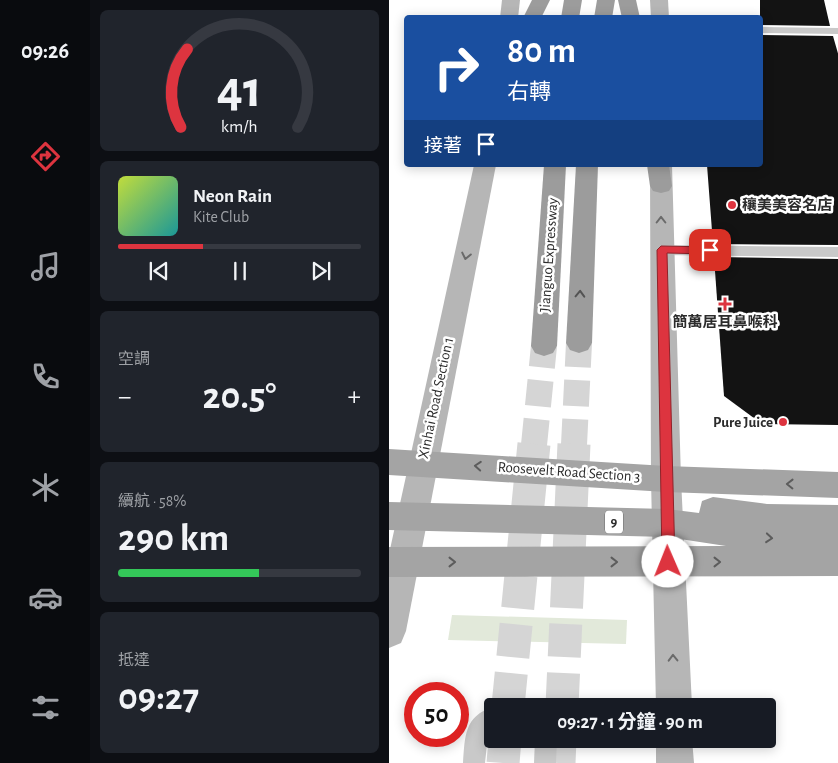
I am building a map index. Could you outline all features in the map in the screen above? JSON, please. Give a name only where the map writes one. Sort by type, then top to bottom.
[{"type":"highway","points":[[534,15],[541,0]]},
{"type":"highway","points":[[563,0],[564,15]]},
{"type":"highway","points":[[570,15],[573,0]]},
{"type":"highway","points":[[595,0],[595,15]]},
{"type":"highway","points":[[603,15],[605,0]]},
{"type":"highway","points":[[627,0],[630,15]]},
{"type":"highway","name":"Jianguo Expressway","points":[[544,346],[555,167]]},
{"type":"highway","name":"Jianguo Expressway","points":[[579,343],[587,167]]},
{"type":"main road","points":[[509,15],[511,0]]},
{"type":"main road","points":[[659,0],[660,15]]},
{"type":"main road","name":"Xinhai Road Section 1","points":[[389,632],[401,508],[423,462],[485,167]]},
{"type":"main road","points":[[660,172],[668,562],[674,698]]},
{"type":"main road","name":"Roosevelt Road Section 3","points":[[389,462],[423,462],[667,502],[838,484]]},
{"type":"main road","name":"9","points":[[401,508],[667,502],[767,518],[838,519]]},
{"type":"main road","name":"9","points":[[667,502],[769,538],[838,557]]},
{"type":"main road","name":"9","points":[[396,562],[668,562],[838,557]]},
{"type":"main road","points":[[674,748],[675,763]]},
{"type":"lane","points":[[763,30],[838,31]]},
{"type":"lane","points":[[661,250],[838,252]]},
{"type":"lane","points":[[474,763],[478,728],[484,721]]},
{"type":"lane","points":[[545,763],[546,748]]},
{"type":"green space","points":[[452,615],[627,620],[626,644],[448,640]]},
{"type":"building","points":[[760,0],[824,0],[830,26],[763,25],[763,15],[760,15]]},
{"type":"building","points":[[763,35],[833,36],[839,57],[839,245],[713,244],[707,167],[763,167]]},
{"type":"building","points":[[714,257],[839,259],[839,425],[762,424],[724,396]]},
{"type":"tunnel","points":[[574,445],[579,343]]},
{"type":"tunnel","points":[[534,445],[544,346]]},
{"type":"tunnel","points":[[509,698],[534,444]]},
{"type":"tunnel","points":[[562,698],[574,444]]},
{"type":"tunnel","points":[[503,763],[504,748]]},
{"type":"tunnel","points":[[559,763],[560,748]]},
{"type":"place","name":"穰美美容名店","points":[[732,205]]},
{"type":"place","name":"簡萬居耳鼻喉科","points":[[725,304]]},
{"type":"place","name":"Pure Juice","points":[[783,422]]},
{"type":"route","points":[[668,562],[661,250],[710,250]]}]
